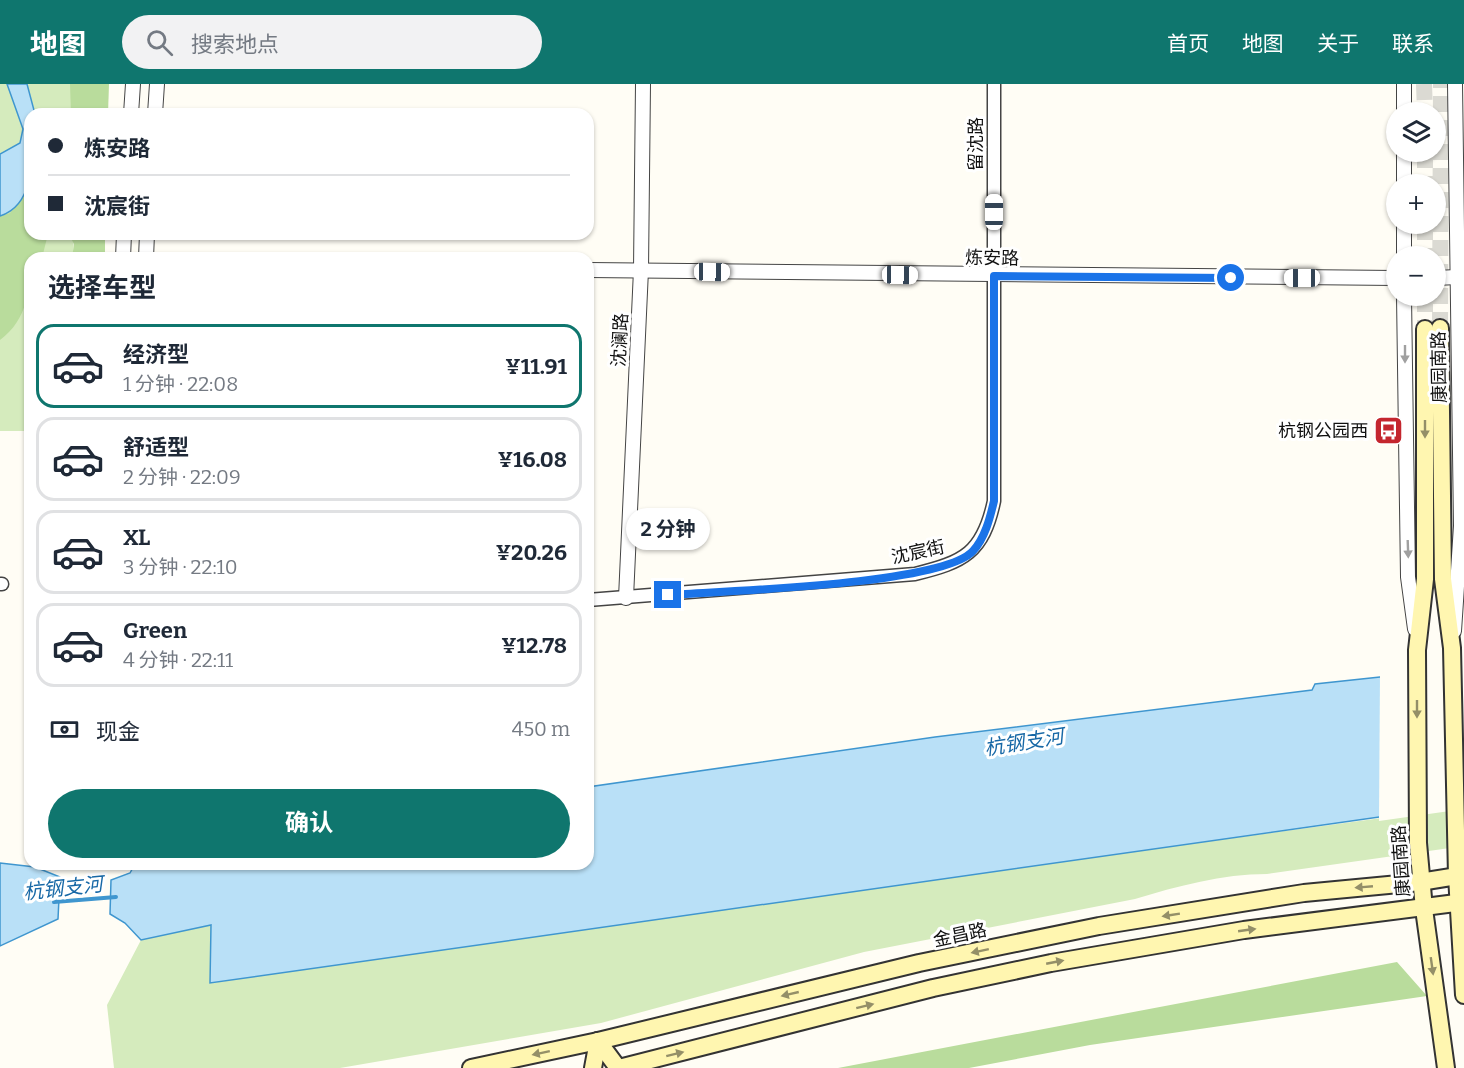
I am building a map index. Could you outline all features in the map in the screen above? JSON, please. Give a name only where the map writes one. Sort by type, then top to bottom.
[{"type":"main road","name":"康园南路","points":[[1446,1068],[1420,882],[1418,843],[1418,650],[1425,579],[1433,328],[1443,579],[1452,648],[1464,995]]},
{"type":"main road","name":"金昌路","points":[[471,1068],[598,1041],[919,963],[1100,926],[1304,893],[1420,882],[1460,875]]},
{"type":"main road","points":[[598,1041],[619,1068],[933,988],[1051,963],[1244,930],[1424,909],[1461,902]]},
{"type":"main road","points":[[593,1068],[598,1041]]},
{"type":"street","points":[[131,108],[133,84]]},
{"type":"street","points":[[156,108],[158,84]]},
{"type":"street","name":"沈澜路","points":[[626,598],[642,270],[643,84]]},
{"type":"street","name":"留沈路","points":[[994,84],[994,276]]},
{"type":"street","points":[[1404,84],[1404,102]]},
{"type":"street","name":"康园南路","points":[[1452,648],[1462,526],[1455,84]]},
{"type":"street","name":"炼安路","points":[[594,270],[994,276],[1386,278]]},
{"type":"street","name":"沈宸街","points":[[594,600],[915,574],[959,562],[974,551],[990,518],[994,501],[994,276]]},
{"type":"street","points":[[1446,278],[1457,278]]},
{"type":"street","name":"康园南路","points":[[1404,306],[1408,577],[1418,650]]},
{"type":"green space","points":[[0,84],[82,84],[80,108],[24,108],[24,240],[74,240],[73,252],[24,252],[24,431],[0,431]]},
{"type":"green space","points":[[70,84],[109,84],[108,108],[71,108]]},
{"type":"green space","points":[[24,191],[24,240],[46,240],[44,252],[24,252],[24,308],[16,323],[0,340],[0,216],[10,213]]},
{"type":"green space","points":[[72,240],[105,240],[105,252],[73,252]]},
{"type":"green space","points":[[1464,807],[1464,846],[1200,882],[1135,899],[864,952],[601,1023],[340,1068],[114,1068],[107,1005],[141,940],[211,925],[211,983],[966,874]]},
{"type":"green space","points":[[1397,962],[1427,996],[1090,1045],[969,1068],[838,1068]]},
{"type":"water","points":[[7,84],[27,84],[33,108],[24,108],[24,194],[13,209],[0,216],[0,154],[20,143],[23,129]]},
{"type":"water","points":[[1464,668],[1464,805],[210,983],[211,925],[141,940],[125,923],[110,914],[111,880],[130,873],[132,870],[594,870],[594,786],[935,737],[1312,690],[1315,684]]},
{"type":"water","points":[[0,863],[24,866],[24,870],[42,870],[60,877],[58,919],[0,946]]},
{"type":"pier","points":[[1464,665],[1464,809],[1379,821],[1380,674]]},
{"type":"waterway","name":"杭钢支河","points":[[54,902],[116,897]]},
{"type":"tunnel","points":[[1424,84],[1425,102]]},
{"type":"tunnel","points":[[1440,328],[1441,84]]},
{"type":"tunnel","points":[[1425,162],[1425,174]]},
{"type":"tunnel","points":[[1425,234],[1425,246]]},
{"type":"tunnel","points":[[1425,306],[1425,329]]},
{"type":"place","name":"杭钢公园西","points":[[1389,431]]},
{"type":"route","points":[[668,595],[915,574],[959,562],[974,551],[984,534],[994,501],[994,276],[1231,278]]}]
